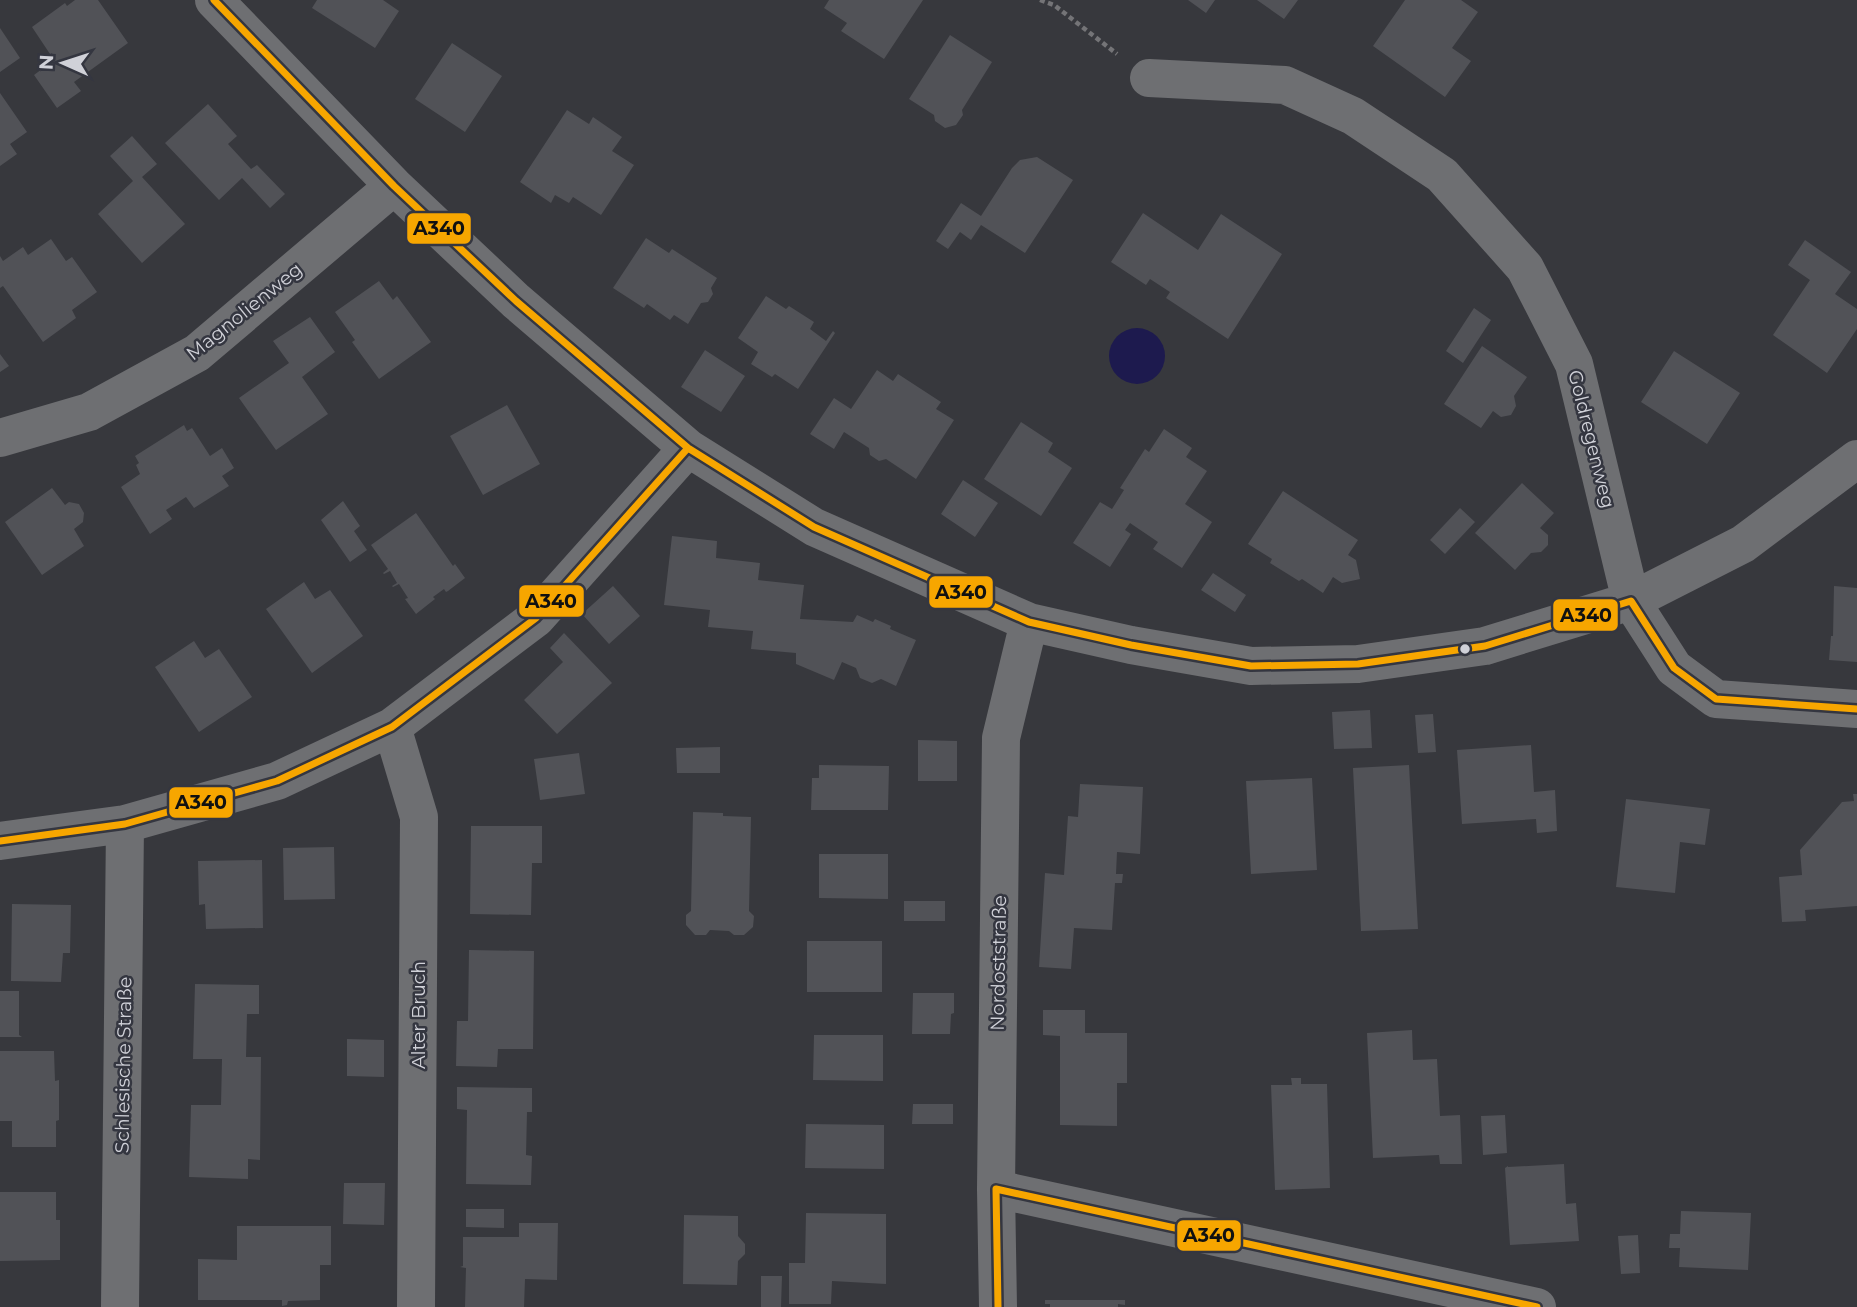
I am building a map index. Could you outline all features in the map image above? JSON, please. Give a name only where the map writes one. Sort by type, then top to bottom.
[{"type":"street","points":[[214,0],[394,186],[516,300],[688,448],[814,527],[1029,622],[1131,645],[1251,666],[1358,664],[1485,646],[1631,601],[1743,544],[1857,459]]},
{"type":"street","name":"Goldregenweg","points":[[1149,78],[1285,85],[1353,116],[1442,175],[1525,268],[1574,364],[1631,601],[1674,668],[1716,699],[1857,709]]},
{"type":"street","name":"Magnolienweg","points":[[0,438],[89,412],[197,353],[394,186]]},
{"type":"street","points":[[0,841],[125,824],[277,781],[392,727],[536,618],[688,448]]},
{"type":"street","name":"Nordoststraße","points":[[998,1307],[996,1189],[1001,738],[1029,622]]},
{"type":"street","name":"Alter Bruch","points":[[392,727],[419,817],[416,1307]]},
{"type":"street","name":"Schlesische Straße","points":[[121,1307],[125,824]]},
{"type":"street","points":[[996,1189],[1537,1307]]},
{"type":"path","points":[[1040,0],[1054,5],[1149,78]]},
{"type":"shaded area","points":[[1131,328],[1143,328],[1153,332],[1161,340],[1165,356],[1161,372],[1153,380],[1143,384],[1131,384],[1121,380],[1113,372],[1109,362],[1109,350],[1113,340],[1121,332]]},
{"type":"building","points":[[75,0],[98,0],[128,43],[74,82],[81,91],[57,108],[34,75],[54,60],[32,27],[65,3],[67,6]]},
{"type":"building","points":[[317,0],[383,0],[399,11],[375,48],[312,8]]},
{"type":"building","points":[[829,0],[923,0],[884,59],[841,31],[847,23],[824,8]]},
{"type":"building","points":[[1188,0],[1215,0],[1206,13]]},
{"type":"building","points":[[1257,0],[1298,0],[1284,19]]},
{"type":"building","points":[[1405,0],[1461,0],[1478,12],[1452,48],[1471,61],[1445,97],[1373,46]]},
{"type":"building","points":[[0,28],[20,58],[0,72]]},
{"type":"building","points":[[950,35],[992,62],[962,110],[963,115],[956,125],[945,128],[935,121],[934,115],[909,99]]},
{"type":"building","points":[[452,43],[502,76],[465,132],[415,99]]},
{"type":"building","points":[[0,93],[27,132],[10,144],[17,154],[0,166]]},
{"type":"building","points":[[208,104],[237,136],[228,144],[251,169],[257,165],[285,194],[270,208],[242,178],[219,200],[165,143]]},
{"type":"building","points":[[567,110],[589,124],[593,117],[622,137],[612,151],[634,165],[601,215],[573,197],[569,203],[555,195],[551,203],[520,182]]},
{"type":"building","points":[[132,136],[157,164],[142,177],[185,224],[142,263],[98,214],[133,181],[110,156]]},
{"type":"building","points":[[1037,157],[1073,180],[1025,253],[981,225],[971,240],[960,232],[948,249],[936,241],[961,203],[981,216],[1012,168],[1020,160]]},
{"type":"building","points":[[1143,213],[1198,250],[1221,214],[1282,254],[1228,339],[1166,298],[1170,292],[1150,279],[1146,285],[1111,262]]},
{"type":"building","points":[[646,238],[669,253],[672,249],[717,278],[711,288],[713,294],[708,302],[701,303],[688,324],[674,315],[670,320],[647,304],[644,308],[613,288]]},
{"type":"building","points":[[51,239],[66,261],[72,257],[97,292],[72,310],[76,318],[43,342],[3,286],[0,288],[0,256],[3,261],[23,247],[28,255]]},
{"type":"building","points":[[1805,240],[1851,272],[1835,294],[1857,309],[1857,329],[1827,373],[1773,335],[1810,280],[1788,265]]},
{"type":"building","points":[[379,281],[393,300],[397,296],[431,342],[379,379],[352,342],[355,340],[335,312]]},
{"type":"building","points":[[766,296],[786,309],[789,306],[814,322],[810,329],[826,341],[833,331],[835,333],[798,389],[775,374],[772,377],[751,364],[758,352],[738,338]]},
{"type":"building","points":[[1474,308],[1491,320],[1463,363],[1446,351]]},
{"type":"building","points":[[310,317],[335,352],[302,377],[328,414],[276,450],[239,398],[289,363],[273,341]]},
{"type":"building","points":[[1482,346],[1527,377],[1514,396],[1516,406],[1511,415],[1501,417],[1493,411],[1481,428],[1444,404]]},
{"type":"building","points":[[705,350],[745,376],[721,412],[681,387]]},
{"type":"building","points":[[1674,351],[1740,393],[1707,444],[1641,402]]},
{"type":"building","points":[[0,354],[9,366],[0,372]]},
{"type":"building","points":[[877,370],[893,381],[898,374],[941,402],[936,409],[954,420],[916,479],[886,459],[879,461],[870,455],[869,448],[844,432],[834,449],[810,434],[834,398],[851,409]]},
{"type":"building","points":[[507,405],[540,464],[483,495],[450,436]]},
{"type":"building","points":[[1021,422],[1053,443],[1048,452],[1072,468],[1041,516],[984,479]]},
{"type":"building","points":[[184,425],[187,431],[192,428],[210,456],[222,448],[234,468],[222,476],[229,486],[194,508],[186,497],[166,510],[172,519],[150,534],[121,487],[140,474],[135,456]]},
{"type":"building","points":[[1164,429],[1192,448],[1186,457],[1207,471],[1185,504],[1212,522],[1182,568],[1153,549],[1158,542],[1130,523],[1125,530],[1131,534],[1110,567],[1073,543],[1100,502],[1112,509],[1124,490],[1120,488],[1145,449],[1149,452]]},
{"type":"building","points":[[963,480],[998,503],[975,537],[941,514]]},
{"type":"building","points":[[1522,483],[1554,513],[1540,528],[1548,535],[1548,545],[1541,552],[1531,553],[1515,570],[1475,533]]},
{"type":"building","points":[[52,488],[65,505],[69,502],[79,504],[84,513],[83,522],[74,529],[84,546],[42,575],[5,522]]},
{"type":"building","points":[[1283,491],[1358,540],[1348,555],[1356,560],[1360,579],[1342,583],[1333,577],[1323,593],[1270,563],[1272,559],[1248,544]]},
{"type":"building","points":[[343,501],[360,526],[354,531],[367,550],[350,562],[321,520]]},
{"type":"building","points":[[1460,508],[1475,522],[1445,554],[1430,540]]},
{"type":"building","points":[[416,513],[453,566],[455,564],[465,578],[448,591],[444,589],[433,597],[435,599],[416,614],[405,599],[408,598],[399,584],[392,586],[397,583],[390,571],[383,573],[388,569],[371,545]]},
{"type":"building","points":[[672,536],[717,541],[716,558],[760,563],[758,580],[804,585],[800,619],[853,622],[857,615],[873,622],[875,619],[916,640],[896,686],[881,679],[872,683],[860,678],[856,668],[842,662],[834,680],[796,664],[796,653],[751,649],[753,631],[708,627],[710,610],[664,605]]},
{"type":"building","points":[[1213,573],[1246,595],[1235,612],[1201,590]]},
{"type":"building","points":[[304,582],[315,599],[330,590],[363,636],[312,673],[266,609]]},
{"type":"building","points":[[613,586],[640,616],[609,644],[582,614]]},
{"type":"building","points":[[1834,586],[1857,588],[1857,662],[1829,660],[1833,636]]},
{"type":"building","points":[[564,633],[612,683],[557,734],[524,700],[563,662],[550,648]]},
{"type":"building","points":[[194,641],[205,658],[219,649],[252,697],[199,732],[155,667]]},
{"type":"building","points":[[1370,710],[1372,748],[1334,749],[1332,712]]},
{"type":"building","points":[[1433,714],[1436,752],[1418,753],[1415,715]]},
{"type":"building","points":[[918,740],[957,741],[957,781],[918,781]]},
{"type":"building","points":[[1531,745],[1534,792],[1555,790],[1557,831],[1537,833],[1536,819],[1462,824],[1457,750]]},
{"type":"building","points":[[720,747],[720,773],[677,773],[676,748]]},
{"type":"building","points":[[579,753],[585,794],[540,800],[534,759]]},
{"type":"building","points":[[819,765],[889,766],[888,810],[811,810],[812,778],[819,778]]},
{"type":"building","points":[[1409,765],[1418,929],[1361,931],[1353,768]]},
{"type":"building","points":[[1312,778],[1317,870],[1251,874],[1246,781]]},
{"type":"building","points":[[1080,784],[1143,787],[1140,854],[1117,852],[1116,874],[1123,874],[1122,883],[1115,883],[1112,930],[1074,928],[1071,969],[1039,967],[1045,873],[1064,875],[1068,816],[1078,817]]},
{"type":"building","points":[[1853,794],[1857,794],[1857,906],[1805,910],[1806,921],[1782,922],[1779,877],[1802,875],[1800,850],[1842,802],[1854,801]]},
{"type":"building","points":[[1626,799],[1710,809],[1705,845],[1680,842],[1675,893],[1616,887]]},
{"type":"building","points":[[693,812],[751,817],[749,911],[754,916],[753,927],[744,935],[710,930],[706,935],[695,935],[686,925],[686,915],[691,911]]},
{"type":"building","points":[[471,826],[542,826],[542,863],[532,863],[531,915],[470,914]]},
{"type":"building","points":[[334,847],[335,899],[284,900],[283,848]]},
{"type":"building","points":[[819,854],[888,854],[888,899],[819,898]]},
{"type":"building","points":[[262,860],[263,928],[206,929],[205,904],[199,905],[198,861]]},
{"type":"building","points":[[904,901],[945,901],[945,921],[904,921]]},
{"type":"building","points":[[12,904],[71,905],[70,953],[63,953],[61,982],[11,981]]},
{"type":"building","points":[[807,941],[882,941],[882,992],[807,992]]},
{"type":"building","points":[[469,950],[534,951],[533,1049],[498,1049],[497,1067],[456,1066],[457,1021],[468,1021]]},
{"type":"building","points":[[195,984],[259,985],[259,1014],[247,1014],[246,1057],[261,1057],[260,1160],[248,1159],[248,1179],[189,1177],[191,1105],[221,1105],[222,1059],[193,1059]]},
{"type":"building","points":[[0,991],[19,991],[19,1035],[22,1037],[0,1037]]},
{"type":"building","points":[[913,993],[954,993],[950,1034],[912,1034]]},
{"type":"building","points":[[1043,1010],[1085,1010],[1085,1033],[1127,1033],[1127,1083],[1117,1083],[1117,1126],[1060,1125],[1060,1036],[1043,1035]]},
{"type":"building","points":[[1412,1030],[1413,1060],[1437,1059],[1440,1116],[1460,1115],[1462,1164],[1440,1164],[1439,1155],[1373,1158],[1367,1033]]},
{"type":"building","points":[[814,1035],[883,1035],[883,1081],[813,1080]]},
{"type":"building","points":[[347,1039],[384,1040],[384,1077],[347,1076]]},
{"type":"building","points":[[0,1051],[54,1051],[55,1081],[59,1080],[56,1147],[12,1147],[12,1121],[0,1121]]},
{"type":"building","points":[[1291,1078],[1301,1078],[1301,1084],[1327,1084],[1330,1188],[1275,1190],[1271,1085],[1292,1085]]},
{"type":"building","points":[[457,1087],[532,1088],[532,1112],[527,1112],[526,1155],[532,1156],[531,1185],[466,1184],[467,1110],[457,1109]]},
{"type":"building","points":[[913,1104],[953,1104],[953,1124],[912,1124]]},
{"type":"building","points":[[1505,1115],[1507,1153],[1483,1155],[1481,1116]]},
{"type":"building","points":[[806,1124],[884,1125],[884,1169],[805,1168]]},
{"type":"building","points":[[1564,1164],[1566,1204],[1576,1203],[1579,1241],[1510,1245],[1505,1168]]},
{"type":"building","points":[[344,1183],[385,1183],[384,1225],[343,1224]]},
{"type":"building","points":[[0,1192],[56,1192],[56,1220],[60,1220],[60,1260],[0,1261]]},
{"type":"building","points":[[466,1209],[504,1209],[504,1228],[466,1227]]},
{"type":"building","points":[[1681,1211],[1751,1213],[1748,1270],[1679,1267],[1680,1248],[1669,1248],[1670,1234],[1680,1234]]},
{"type":"building","points":[[806,1213],[886,1214],[886,1284],[832,1281],[831,1304],[789,1304],[789,1263],[805,1263]]},
{"type":"building","points":[[684,1215],[738,1216],[738,1236],[745,1244],[745,1254],[738,1261],[737,1285],[683,1284]]},
{"type":"building","points":[[519,1223],[558,1223],[557,1280],[525,1279],[524,1307],[465,1307],[466,1268],[460,1267],[463,1266],[463,1237],[519,1237]]},
{"type":"building","points":[[237,1226],[331,1226],[331,1265],[320,1265],[320,1300],[288,1301],[287,1305],[282,1306],[282,1300],[198,1300],[198,1259],[237,1260]]},
{"type":"building","points":[[1638,1235],[1640,1273],[1621,1274],[1618,1236]]},
{"type":"building","points":[[761,1276],[782,1276],[781,1307],[761,1307]]},
{"type":"building","points":[[1045,1300],[1125,1300],[1125,1305],[1050,1307],[1050,1304],[1045,1304]]},
{"type":"transit line","name":"A340","points":[[214,0],[394,186],[516,301],[688,448],[814,527],[1029,622],[1131,645],[1251,666],[1358,664],[1485,646],[1631,601],[1674,668],[1716,699],[1857,709]]},
{"type":"transit line","name":"A340","points":[[0,841],[125,824],[277,781],[392,727],[536,618],[688,448]]},
{"type":"transit line","name":"A340","points":[[998,1307],[996,1189],[1537,1307]]}]
